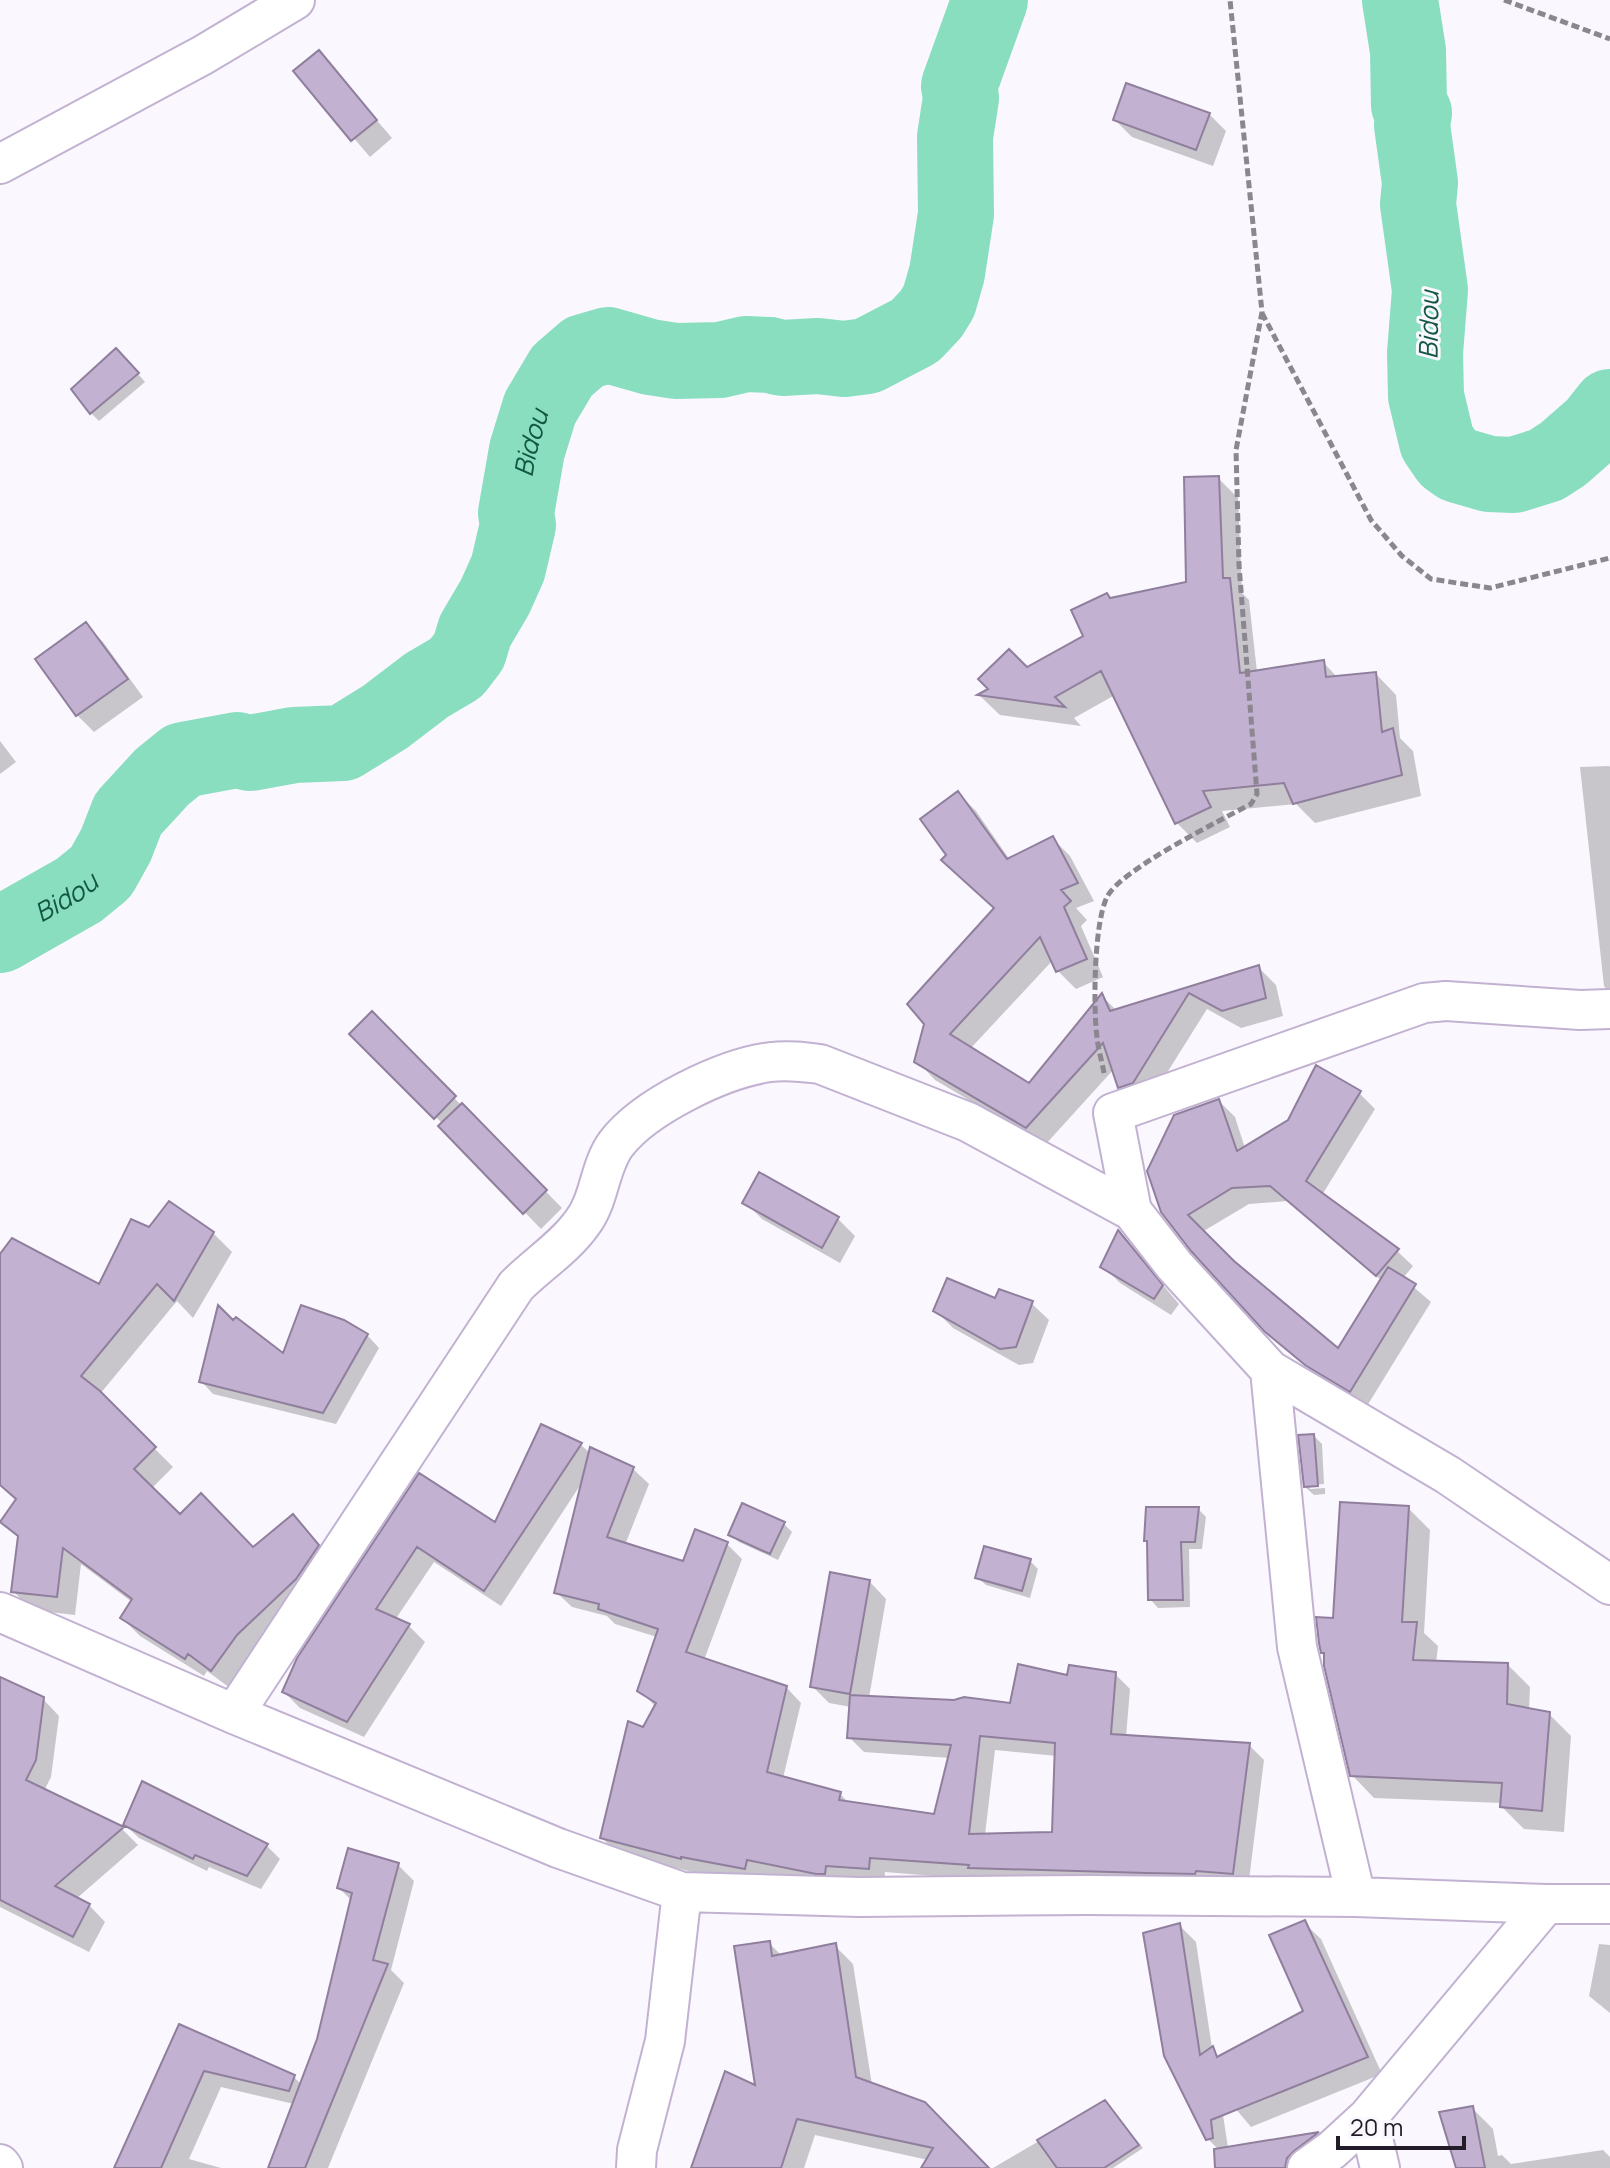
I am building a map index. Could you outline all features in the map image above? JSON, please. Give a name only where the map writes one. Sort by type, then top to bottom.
[{"type":"street","points":[[0,164],[203,55],[295,0]]},
{"type":"street","points":[[1132,1211],[1113,1113],[1424,1003],[1446,1001],[1610,1009]]},
{"type":"street","points":[[234,1714],[516,1286],[585,1220],[612,1151],[638,1122],[656,1108],[702,1085],[769,1062],[820,1064],[968,1122],[1132,1211],[1174,1265],[1270,1370],[1448,1475],[1610,1585]]},
{"type":"street","points":[[1270,1370],[1297,1647],[1356,1897]]},
{"type":"street","points":[[0,1612],[234,1714],[558,1848],[682,1892],[859,1897],[1356,1897],[1610,1904]]},
{"type":"street","points":[[636,2168],[637,2150],[665,2041],[682,1892]]},
{"type":"street","points":[[1307,2168],[1368,2117],[1546,1904]]},
{"type":"street","points":[[1368,2117],[1380,2168]]},
{"type":"path","points":[[1113,1113],[1097,1036],[1099,925],[1108,894],[1137,868],[1251,804],[1257,794],[1239,565],[1236,450],[1262,312],[1230,0]]},
{"type":"path","points":[[1504,0],[1610,39]]},
{"type":"path","points":[[1262,312],[1371,520],[1402,556],[1431,579],[1490,588],[1610,558]]},
{"type":"building","points":[[319,50],[377,120],[351,141],[293,71]]},
{"type":"building","points":[[1126,83],[1210,113],[1196,150],[1113,120]]},
{"type":"building","points":[[116,348],[139,373],[90,414],[71,389]]},
{"type":"building","points":[[1219,476],[1223,578],[1230,578],[1240,673],[1324,660],[1326,677],[1376,672],[1382,732],[1393,728],[1402,775],[1293,804],[1284,783],[1203,791],[1211,807],[1175,824],[1101,671],[1055,697],[1065,707],[977,695],[988,689],[978,679],[1009,649],[1027,667],[1083,636],[1071,610],[1107,593],[1110,598],[1186,582],[1184,477]]},
{"type":"building","points":[[86,622],[128,679],[76,716],[35,659]]},
{"type":"building","points":[[958,791],[1007,859],[1053,836],[1078,883],[1061,890],[1071,901],[1064,907],[1087,959],[1056,972],[1040,937],[950,1034],[1029,1083],[1102,993],[1110,1011],[1259,965],[1266,998],[1222,1011],[1189,993],[1133,1083],[1118,1088],[1103,1043],[1026,1128],[914,1062],[924,1024],[907,1004],[994,908],[941,860],[946,855],[920,819]]},
{"type":"building","points":[[372,1011],[456,1096],[434,1119],[349,1034]]},
{"type":"building","points":[[1316,1065],[1361,1091],[1306,1181],[1399,1249],[1376,1276],[1270,1186],[1232,1188],[1188,1215],[1234,1261],[1338,1348],[1388,1267],[1416,1284],[1350,1392],[1305,1365],[1264,1331],[1191,1251],[1161,1212],[1147,1171],[1174,1115],[1219,1099],[1237,1151],[1288,1120]]},
{"type":"building","points":[[462,1103],[547,1190],[523,1214],[438,1126]]},
{"type":"building","points":[[759,1172],[839,1217],[822,1248],[742,1203]]},
{"type":"building","points":[[169,1201],[214,1232],[174,1301],[157,1284],[81,1376],[156,1447],[134,1469],[180,1514],[201,1493],[253,1547],[293,1514],[319,1545],[296,1579],[237,1635],[211,1671],[188,1654],[185,1659],[120,1618],[132,1599],[63,1548],[57,1597],[11,1592],[18,1536],[0,1522],[16,1499],[0,1485],[0,1254],[12,1238],[99,1284],[131,1219],[149,1227]]},
{"type":"building","points":[[1118,1230],[1163,1285],[1154,1299],[1100,1267]]},
{"type":"building","points":[[947,1278],[995,1298],[999,1289],[1033,1301],[1016,1347],[1000,1349],[933,1311]]},
{"type":"building","points":[[218,1305],[233,1320],[236,1317],[283,1353],[301,1305],[344,1320],[368,1334],[323,1413],[199,1382]]},
{"type":"building","points":[[541,1424],[582,1443],[484,1591],[417,1547],[376,1609],[410,1624],[347,1722],[282,1692],[297,1658],[419,1473],[495,1522]]},
{"type":"building","points":[[1314,1434],[1318,1486],[1304,1487],[1298,1435]]},
{"type":"building","points":[[590,1447],[634,1467],[607,1537],[683,1561],[695,1529],[728,1542],[686,1652],[787,1686],[767,1772],[841,1792],[839,1800],[934,1814],[951,1745],[847,1738],[850,1695],[954,1700],[964,1697],[1010,1703],[1018,1664],[1067,1675],[1069,1665],[1116,1672],[1111,1734],[1250,1743],[1233,1874],[968,1868],[969,1865],[870,1858],[869,1869],[826,1866],[825,1874],[816,1874],[747,1860],[745,1869],[681,1859],[600,1838],[628,1721],[643,1727],[656,1703],[637,1691],[658,1629],[598,1609],[599,1604],[554,1593]],"holes":[[[980,1736],[1055,1743],[1052,1832],[969,1834]]]},
{"type":"building","points":[[1340,1502],[1409,1506],[1402,1622],[1417,1622],[1413,1660],[1508,1663],[1507,1704],[1550,1712],[1542,1811],[1500,1807],[1502,1783],[1350,1776],[1324,1666],[1324,1653],[1321,1653],[1316,1617],[1333,1618]]},
{"type":"building","points":[[742,1503],[785,1522],[770,1554],[728,1535]]},
{"type":"building","points":[[1146,1507],[1199,1507],[1195,1542],[1181,1542],[1183,1600],[1148,1600],[1147,1541],[1144,1541]]},
{"type":"building","points":[[984,1546],[1031,1559],[1022,1591],[975,1578]]},
{"type":"building","points":[[830,1572],[870,1580],[850,1694],[810,1687]]},
{"type":"building","points":[[0,1677],[44,1697],[36,1760],[26,1780],[124,1827],[55,1886],[90,1904],[73,1937],[0,1900]]},
{"type":"building","points":[[142,1781],[268,1844],[247,1876],[195,1855],[193,1859],[123,1825]]},
{"type":"building","points":[[348,1848],[399,1863],[373,1960],[388,1964],[305,2168],[268,2168],[317,2039],[352,1893],[337,1888]]},
{"type":"building","points":[[1305,1920],[1368,2057],[1211,2120],[1213,2138],[1206,2140],[1164,2056],[1143,1933],[1180,1923],[1200,2055],[1213,2046],[1217,2057],[1303,2011],[1269,1935]]},
{"type":"building","points":[[770,1941],[772,1956],[836,1943],[856,2077],[925,2102],[989,2168],[921,2168],[933,2148],[797,2119],[781,2168],[691,2168],[725,2071],[755,2085],[734,1946]]},
{"type":"building","points":[[179,2024],[295,2075],[289,2091],[204,2071],[161,2168],[114,2168]]},
{"type":"building","points":[[1105,2100],[1139,2145],[1104,2168],[1057,2168],[1037,2140]]},
{"type":"building","points":[[1473,2106],[1485,2168],[1456,2168],[1439,2112]]},
{"type":"building","points":[[1319,2132],[1287,2158],[1285,2168],[1215,2168],[1214,2149]]},
{"type":"waterway","name":"Bidou","points":[[0,935],[79,890],[101,872],[128,814],[162,777],[183,760],[237,750],[250,753],[294,745],[343,743],[456,668],[469,651],[475,631],[508,568],[518,525],[516,513],[527,450],[540,408],[562,371],[584,352],[608,345],[676,361],[720,360],[746,354],[844,359],[867,356],[915,331],[939,301],[947,273],[956,214],[955,137],[961,98],[959,86],[990,0]]},
{"type":"waterway","name":"Bidou","points":[[1400,0],[1408,51],[1409,105],[1414,113],[1412,125],[1420,183],[1418,204],[1430,290],[1425,353],[1426,396],[1437,442],[1448,458],[1458,465],[1489,474],[1514,475],[1546,465],[1563,454],[1595,426],[1610,407]]}]
